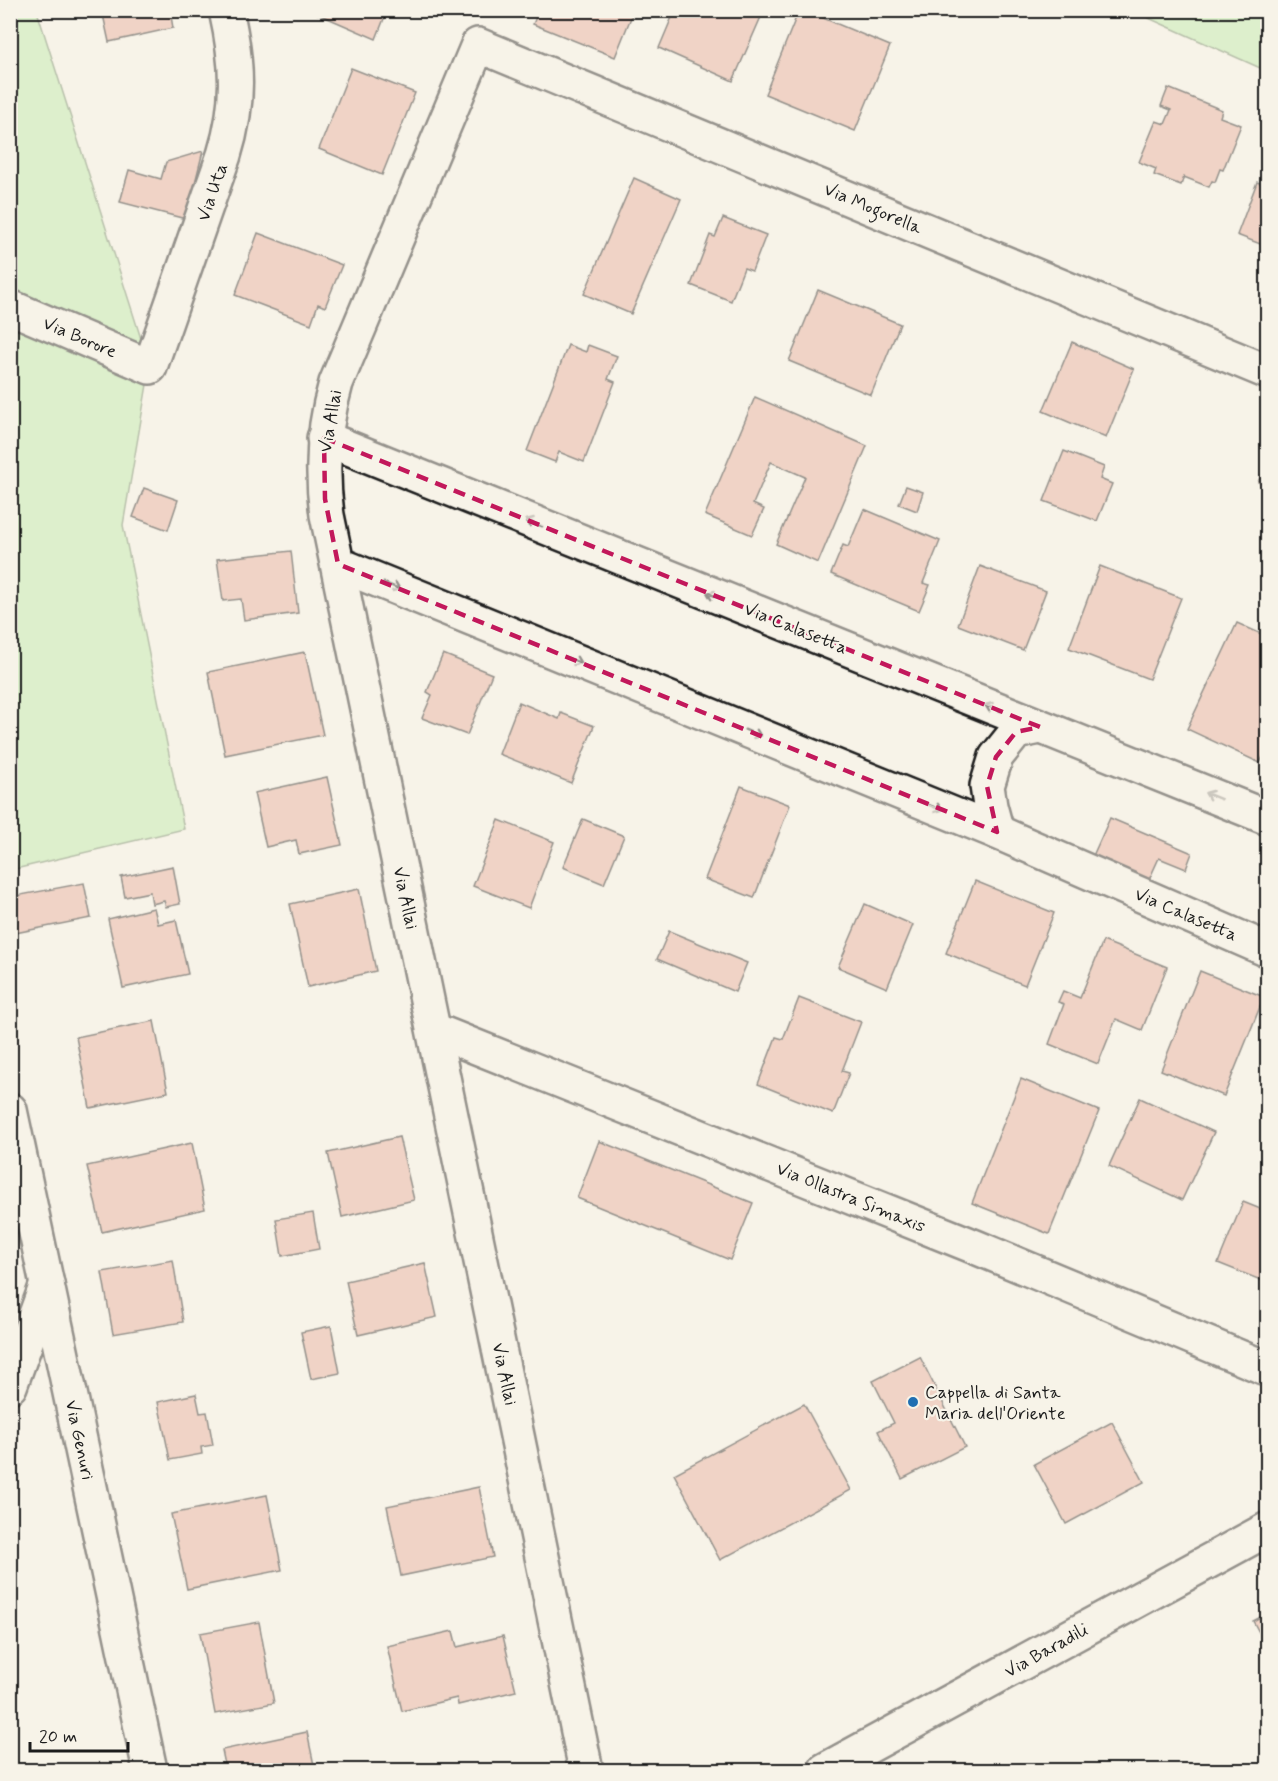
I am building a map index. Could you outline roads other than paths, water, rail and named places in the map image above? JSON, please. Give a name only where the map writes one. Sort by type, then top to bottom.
[{"type":"street","name":"Via Uta","points":[[150,367],[232,126],[237,78],[234,47],[226,10]]},
{"type":"street","name":"Via Mogorella","points":[[478,45],[1268,372]]},
{"type":"street","name":"Via Allai","points":[[478,45],[336,383],[328,409],[324,438],[323,483],[327,515],[586,1770]]},
{"type":"street","name":"Via Borore","points":[[10,307],[150,367]]},
{"type":"street","name":"Via Calasetta","points":[[324,438],[1268,818]]},
{"type":"street","name":"Via Calasetta","points":[[338,564],[997,832],[1268,950]]},
{"type":"street","points":[[997,832],[987,786],[996,757],[1016,732],[1040,727]]},
{"type":"street","name":"Via Ollastra Simaxis","points":[[434,1030],[973,1246],[1268,1369]]},
{"type":"street","name":"Via Genuri","points":[[10,1110],[150,1770]]},
{"type":"street","points":[[10,1386],[47,1284]]},
{"type":"street","name":"Via Baradili","points":[[825,1770],[1268,1529]]},
{"type":"place","name":"Cappella di Santa Maria dell'Oriente","points":[[913,1402]]}]
